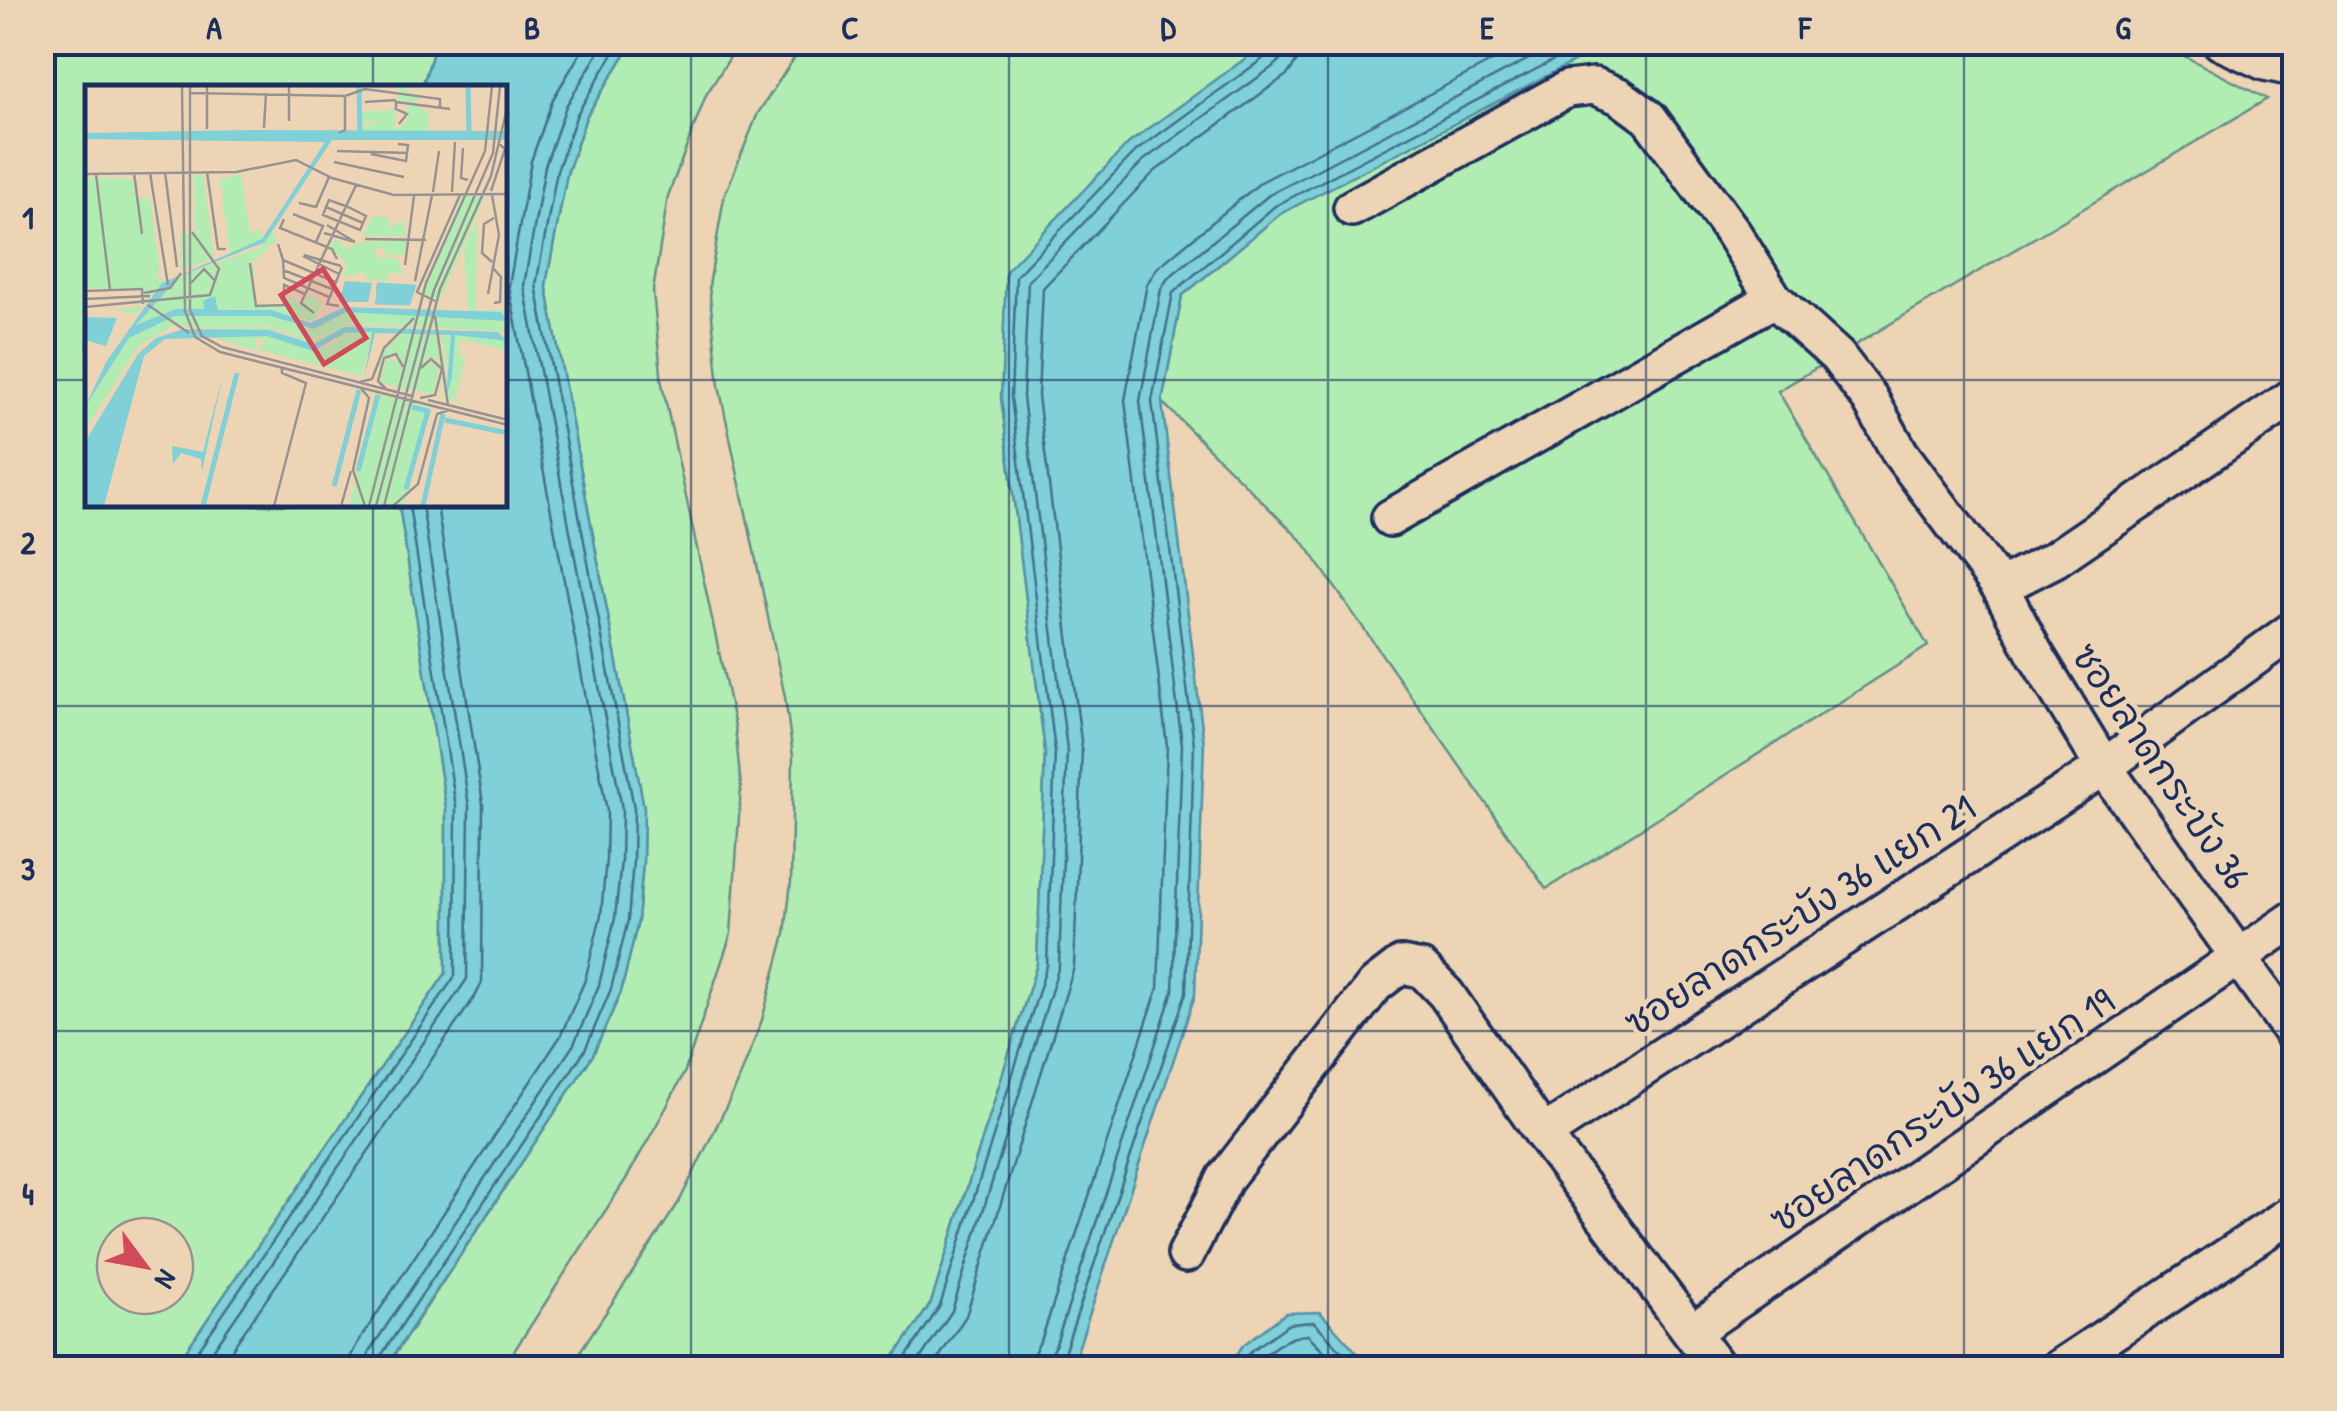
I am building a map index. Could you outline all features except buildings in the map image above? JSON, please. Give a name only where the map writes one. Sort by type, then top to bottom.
[{"type":"street","points":[[2221,42],[2266,62],[2294,68]]},
{"type":"street","name":"ซอยลาดกระบัง 36","points":[[1352,208],[1566,88],[1594,86],[1618,96],[1649,118],[1731,230],[1774,300],[1837,356],[1870,399],[1900,454],[2000,587],[2034,652],[2104,767],[2294,1035]]},
{"type":"street","points":[[1390,518],[1774,300]]},
{"type":"street","points":[[2000,587],[2055,558],[2294,396]]},
{"type":"street","name":"ซอยลาดกระบัง 36 แยก 21","points":[[1543,1134],[2104,767],[2294,630]]},
{"type":"street","name":"ซอยลาดกระบัง 36 แยก 19","points":[[1692,1332],[2294,919]]},
{"type":"street","points":[[1186,1254],[1226,1178],[1375,985],[1401,965],[1422,969],[1446,994],[1543,1134],[1718,1368]]},
{"type":"street","points":[[2060,1368],[2294,1212]]},
{"type":"green space","points":[[42,43],[436,43],[423,85],[85,85],[85,508],[399,508],[446,808],[446,973],[174,1368],[43,1368]]},
{"type":"green space","points":[[632,43],[739,43],[706,95],[668,196],[653,291],[662,384],[735,727],[741,787],[731,934],[685,1071],[666,1108],[626,1179],[503,1368],[386,1368],[593,1055],[621,992],[638,921],[644,808],[546,284],[567,174],[586,117]]},
{"type":"green space","points":[[804,43],[1268,43],[1129,143],[1001,397],[1045,752],[1037,964],[931,1303],[887,1368],[569,1368],[679,1202],[737,1085],[762,1020],[785,934],[791,882],[793,756],[785,697],[719,386],[709,286],[724,197],[758,113]]},
{"type":"green space","points":[[1610,43],[2159,43],[2267,99],[1778,391],[1928,646],[1546,889],[1304,543],[1162,402],[1182,296],[1280,214]]},
{"type":"water","points":[[1268,42],[1610,43],[1280,214],[1182,296],[1162,402],[1204,744],[1195,995],[1076,1355],[1067,1368],[887,1368],[931,1303],[1037,964],[1045,752],[1001,397],[1006,271],[1129,143]]},
{"type":"water","points":[[436,43],[632,43],[586,117],[567,174],[546,284],[644,808],[638,921],[621,992],[593,1055],[385,1368],[174,1368],[446,973],[446,808],[399,508],[508,508],[508,85],[423,85]]},
{"type":"water","points":[[1320,1312],[1371,1368],[1228,1368],[1243,1345],[1286,1313]]}]
